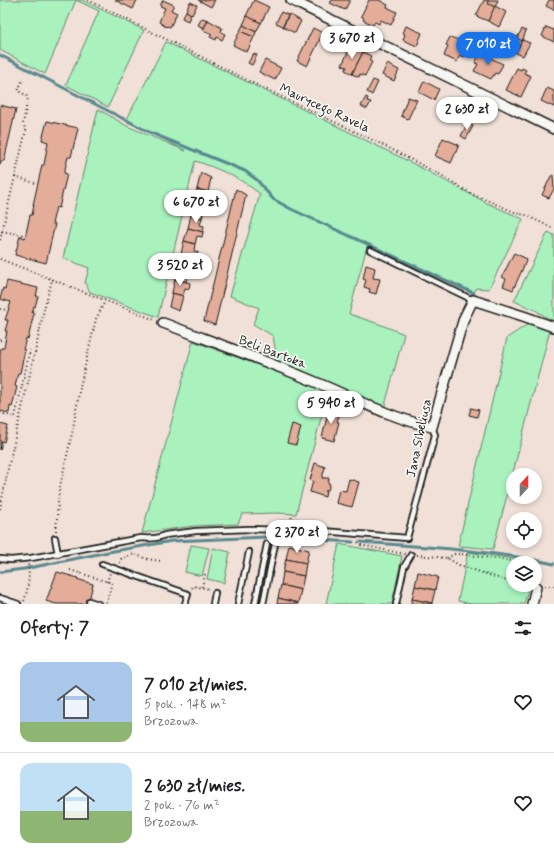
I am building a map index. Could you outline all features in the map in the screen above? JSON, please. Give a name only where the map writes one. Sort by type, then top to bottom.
[{"type":"street","points":[[291,0],[554,129]]},
{"type":"street","points":[[473,300],[554,327]]},
{"type":"street","name":"Jana Sibeliusa","points":[[432,428],[460,331],[466,313],[473,300]]},
{"type":"street","name":"Beli Bartoka","points":[[163,323],[312,380],[357,401],[414,423],[432,428]]},
{"type":"street","points":[[532,604],[534,592]]},
{"type":"lane","points":[[370,250],[473,300]]},
{"type":"lane","name":"Jana Sibeliusa","points":[[349,534],[407,538],[435,435],[432,428]]},
{"type":"lane","points":[[0,559],[11,560],[58,554],[141,538],[158,538],[165,534],[203,531],[249,529],[349,534]]},
{"type":"lane","points":[[55,538],[58,554]]},
{"type":"lane","points":[[255,604],[267,544]]},
{"type":"lane","points":[[263,604],[275,544]]},
{"type":"lane","points":[[238,604],[249,552]]},
{"type":"lane","points":[[396,604],[404,567],[411,555]]},
{"type":"lane","points":[[102,564],[188,594],[185,604]]},
{"type":"lane","points":[[213,604],[215,593]]},
{"type":"lane","points":[[0,598],[18,604]]},
{"type":"lane","points":[[89,601],[98,604]]},
{"type":"path","name":"Maurycego Ravela","points":[[88,0],[268,90],[381,144],[439,174],[472,194],[518,214],[526,215],[554,228]]},
{"type":"path","points":[[0,240],[26,130],[23,124],[28,98],[26,95],[18,91],[22,82]]},
{"type":"path","points":[[15,177],[35,183]]},
{"type":"path","points":[[2,231],[23,236]]},
{"type":"path","points":[[0,259],[163,323]]},
{"type":"path","points":[[0,508],[8,464],[52,280]]},
{"type":"path","points":[[55,538],[58,491],[73,429],[80,387],[96,319],[104,301]]},
{"type":"path","points":[[0,309],[8,310]]},
{"type":"path","points":[[0,340],[4,341]]},
{"type":"path","points":[[0,413],[15,417],[30,350]]},
{"type":"path","points":[[349,534],[361,545],[411,555],[446,558],[459,565],[506,581]]},
{"type":"path","points":[[118,570],[121,559],[134,554],[146,559],[161,561]]},
{"type":"path","points":[[446,558],[455,554],[461,554],[506,560]]},
{"type":"path","points":[[23,604],[26,595],[29,571],[28,565]]},
{"type":"path","points":[[70,570],[112,583],[105,604]]},
{"type":"path","points":[[202,587],[205,574]]},
{"type":"path","points":[[188,594],[193,586],[216,590],[215,593]]},
{"type":"green space","points":[[0,0],[76,0],[45,74],[0,50]]},
{"type":"green space","points":[[76,0],[82,0],[144,30],[108,107],[66,85],[99,11]]},
{"type":"green space","points":[[166,42],[412,163],[487,203],[523,219],[489,289],[476,288],[473,294],[367,246],[349,314],[404,334],[384,409],[278,365],[273,336],[253,324],[259,308],[230,296],[260,194],[229,174],[195,161],[158,317],[90,292],[85,283],[89,268],[63,258],[98,109],[127,126],[186,151],[127,119]]},
{"type":"green space","points":[[548,232],[554,235],[554,322],[535,310],[514,301]]},
{"type":"green space","points":[[531,322],[550,330],[514,468],[506,468],[506,499],[493,549],[458,546],[507,338]]},
{"type":"green space","points":[[193,341],[328,391],[296,514],[242,514],[238,524],[194,526],[142,533]]},
{"type":"green space","points":[[339,544],[402,556],[392,604],[326,604]]},
{"type":"green space","points":[[191,545],[209,548],[202,576],[185,572]]},
{"type":"green space","points":[[213,548],[230,552],[224,583],[207,579]]},
{"type":"green space","points":[[468,552],[506,558],[506,592],[527,592],[524,604],[471,604],[458,601]]},
{"type":"building","points":[[115,0],[137,0],[133,9]]},
{"type":"building","points":[[163,0],[174,5],[171,10],[177,13],[170,27],[166,27],[159,22],[165,8],[160,6]]},
{"type":"building","points":[[198,0],[215,0],[211,7]]},
{"type":"building","points":[[254,0],[269,7],[261,23],[246,16]]},
{"type":"building","points":[[332,0],[350,0],[345,10],[330,3]]},
{"type":"building","points":[[369,0],[379,0],[388,5],[387,7],[397,12],[391,25],[381,20],[379,24],[375,22],[373,25],[363,20],[364,18],[361,16]]},
{"type":"building","points":[[484,0],[489,1],[487,3],[495,7],[488,21],[476,16]]},
{"type":"building","points":[[489,0],[498,0],[495,7],[487,3]]},
{"type":"building","points":[[549,0],[554,0],[554,10],[546,6]]},
{"type":"building","points":[[190,2],[197,5],[192,15],[186,11]]},
{"type":"building","points":[[495,6],[506,12],[499,27],[488,21]]},
{"type":"building","points":[[186,11],[191,14],[188,21],[182,18]]},
{"type":"building","points":[[281,12],[288,15],[283,26],[276,23]]},
{"type":"building","points":[[289,14],[301,21],[295,33],[283,27]]},
{"type":"building","points":[[247,16],[261,23],[256,32],[243,25]]},
{"type":"building","points":[[202,18],[208,20],[204,28],[198,25]]},
{"type":"building","points":[[208,20],[222,28],[221,32],[225,34],[222,40],[217,37],[216,40],[210,37],[212,34],[203,30]]},
{"type":"building","points":[[243,25],[256,32],[254,37],[240,31]]},
{"type":"building","points":[[406,26],[422,33],[417,46],[403,40],[405,34],[403,33]]},
{"type":"building","points":[[546,27],[554,30],[554,42],[542,36]]},
{"type":"building","points":[[313,28],[323,33],[307,66],[297,61]]},
{"type":"building","points":[[522,29],[526,31],[522,41],[517,38]]},
{"type":"building","points":[[240,31],[254,37],[247,52],[233,45]]},
{"type":"building","points":[[450,37],[470,44],[464,57],[460,55],[457,62],[444,56],[448,46],[446,45]]},
{"type":"building","points":[[522,40],[530,43],[523,56],[516,53]]},
{"type":"building","points":[[355,48],[363,52],[352,74],[345,70],[347,67],[342,65],[349,50],[353,52]]},
{"type":"building","points":[[363,52],[371,56],[369,60],[372,62],[365,76],[360,74],[359,77],[352,74]]},
{"type":"building","points":[[480,53],[503,64],[498,74],[495,73],[491,79],[474,71],[478,64],[475,63]]},
{"type":"building","points":[[253,54],[257,55],[252,65],[248,63]]},
{"type":"building","points":[[265,60],[281,68],[275,80],[259,72]]},
{"type":"building","points":[[387,64],[399,70],[394,81],[382,75]]},
{"type":"building","points":[[517,68],[526,70],[524,73],[531,76],[521,97],[506,90]]},
{"type":"building","points":[[373,80],[378,82],[372,95],[367,92]]},
{"type":"building","points":[[424,81],[439,89],[434,100],[419,92]]},
{"type":"building","points":[[547,88],[554,91],[554,107],[541,101]]},
{"type":"building","points":[[366,97],[368,98],[367,101],[371,102],[367,109],[361,106]]},
{"type":"building","points":[[408,97],[417,100],[408,119],[401,116]]},
{"type":"building","points":[[457,101],[463,104],[465,101],[471,104],[470,106],[475,109],[472,116],[469,114],[466,122],[457,117],[458,115],[451,112]]},
{"type":"building","points":[[0,105],[16,109],[4,161],[1,161],[0,165]]},
{"type":"building","points":[[47,121],[78,128],[71,157],[68,157],[64,173],[67,174],[59,208],[56,207],[52,224],[55,224],[46,263],[15,255],[20,236],[25,238],[30,215],[32,215],[42,165],[44,165],[48,142],[42,140]]},
{"type":"building","points":[[468,123],[473,126],[466,139],[461,136]]},
{"type":"building","points":[[443,138],[459,145],[451,163],[435,156]]},
{"type":"building","points":[[201,173],[211,178],[208,192],[197,189]]},
{"type":"building","points":[[553,175],[554,189],[549,198],[542,195],[551,176]]},
{"type":"building","points":[[197,189],[208,192],[206,199],[210,200],[209,206],[194,202]]},
{"type":"building","points":[[236,189],[246,195],[215,325],[204,321]]},
{"type":"building","points":[[194,202],[209,206],[208,211],[204,210],[202,218],[191,215]]},
{"type":"building","points":[[191,215],[202,218],[200,225],[204,226],[203,232],[188,228]]},
{"type":"building","points":[[188,228],[203,232],[202,237],[197,236],[195,244],[184,241]]},
{"type":"building","points":[[184,241],[195,244],[194,251],[198,252],[197,258],[181,254]]},
{"type":"building","points":[[514,253],[527,259],[513,290],[503,286],[506,279],[502,277]]},
{"type":"building","points":[[181,254],[197,258],[195,263],[191,262],[189,270],[178,267]]},
{"type":"building","points":[[366,265],[375,268],[373,278],[380,279],[376,294],[369,292],[370,289],[364,287],[366,280],[363,279]]},
{"type":"building","points":[[178,267],[189,270],[186,282],[175,279]]},
{"type":"building","points":[[175,279],[190,283],[189,289],[185,288],[183,296],[172,293]]},
{"type":"building","points":[[7,281],[38,288],[36,296],[38,296],[32,313],[34,313],[28,339],[26,338],[20,373],[18,373],[15,386],[17,387],[9,413],[0,411],[0,353],[1,348],[4,348],[7,331],[5,331],[8,320],[5,320],[11,302],[0,299]]},
{"type":"building","points":[[172,293],[183,296],[179,311],[169,307]]},
{"type":"building","points":[[329,408],[340,412],[334,441],[322,438]]},
{"type":"building","points":[[471,408],[479,410],[477,417],[469,415]]},
{"type":"building","points":[[0,424],[8,426],[4,442],[2,441],[0,450]]},
{"type":"building","points":[[292,424],[301,427],[296,445],[287,443]]},
{"type":"building","points":[[315,463],[325,467],[322,478],[329,478],[328,483],[330,484],[328,490],[326,490],[325,497],[310,492],[313,481],[310,480]]},
{"type":"building","points":[[349,479],[359,482],[352,507],[336,503],[339,490],[346,491]]},
{"type":"building","points":[[289,545],[309,550],[306,563],[286,559]]},
{"type":"building","points":[[286,559],[306,563],[304,576],[283,572]]},
{"type":"building","points":[[57,572],[93,584],[88,604],[56,604],[46,601]]},
{"type":"building","points":[[283,572],[304,576],[301,590],[281,585]]},
{"type":"building","points":[[418,572],[438,577],[435,590],[415,586]]},
{"type":"building","points":[[281,585],[301,590],[298,603],[278,598]]},
{"type":"building","points":[[415,586],[435,590],[432,603],[412,599]]},
{"type":"building","points":[[278,598],[298,603],[298,604],[277,604]]},
{"type":"building","points":[[412,599],[432,603],[432,604],[411,604]]},
{"type":"waterway","points":[[0,55],[151,133],[245,171],[257,180],[273,199],[291,209],[474,293]]},
{"type":"waterway","points":[[0,572],[24,569],[172,541],[267,537],[353,542]]},
{"type":"waterway","points":[[361,542],[482,552],[554,564]]}]
